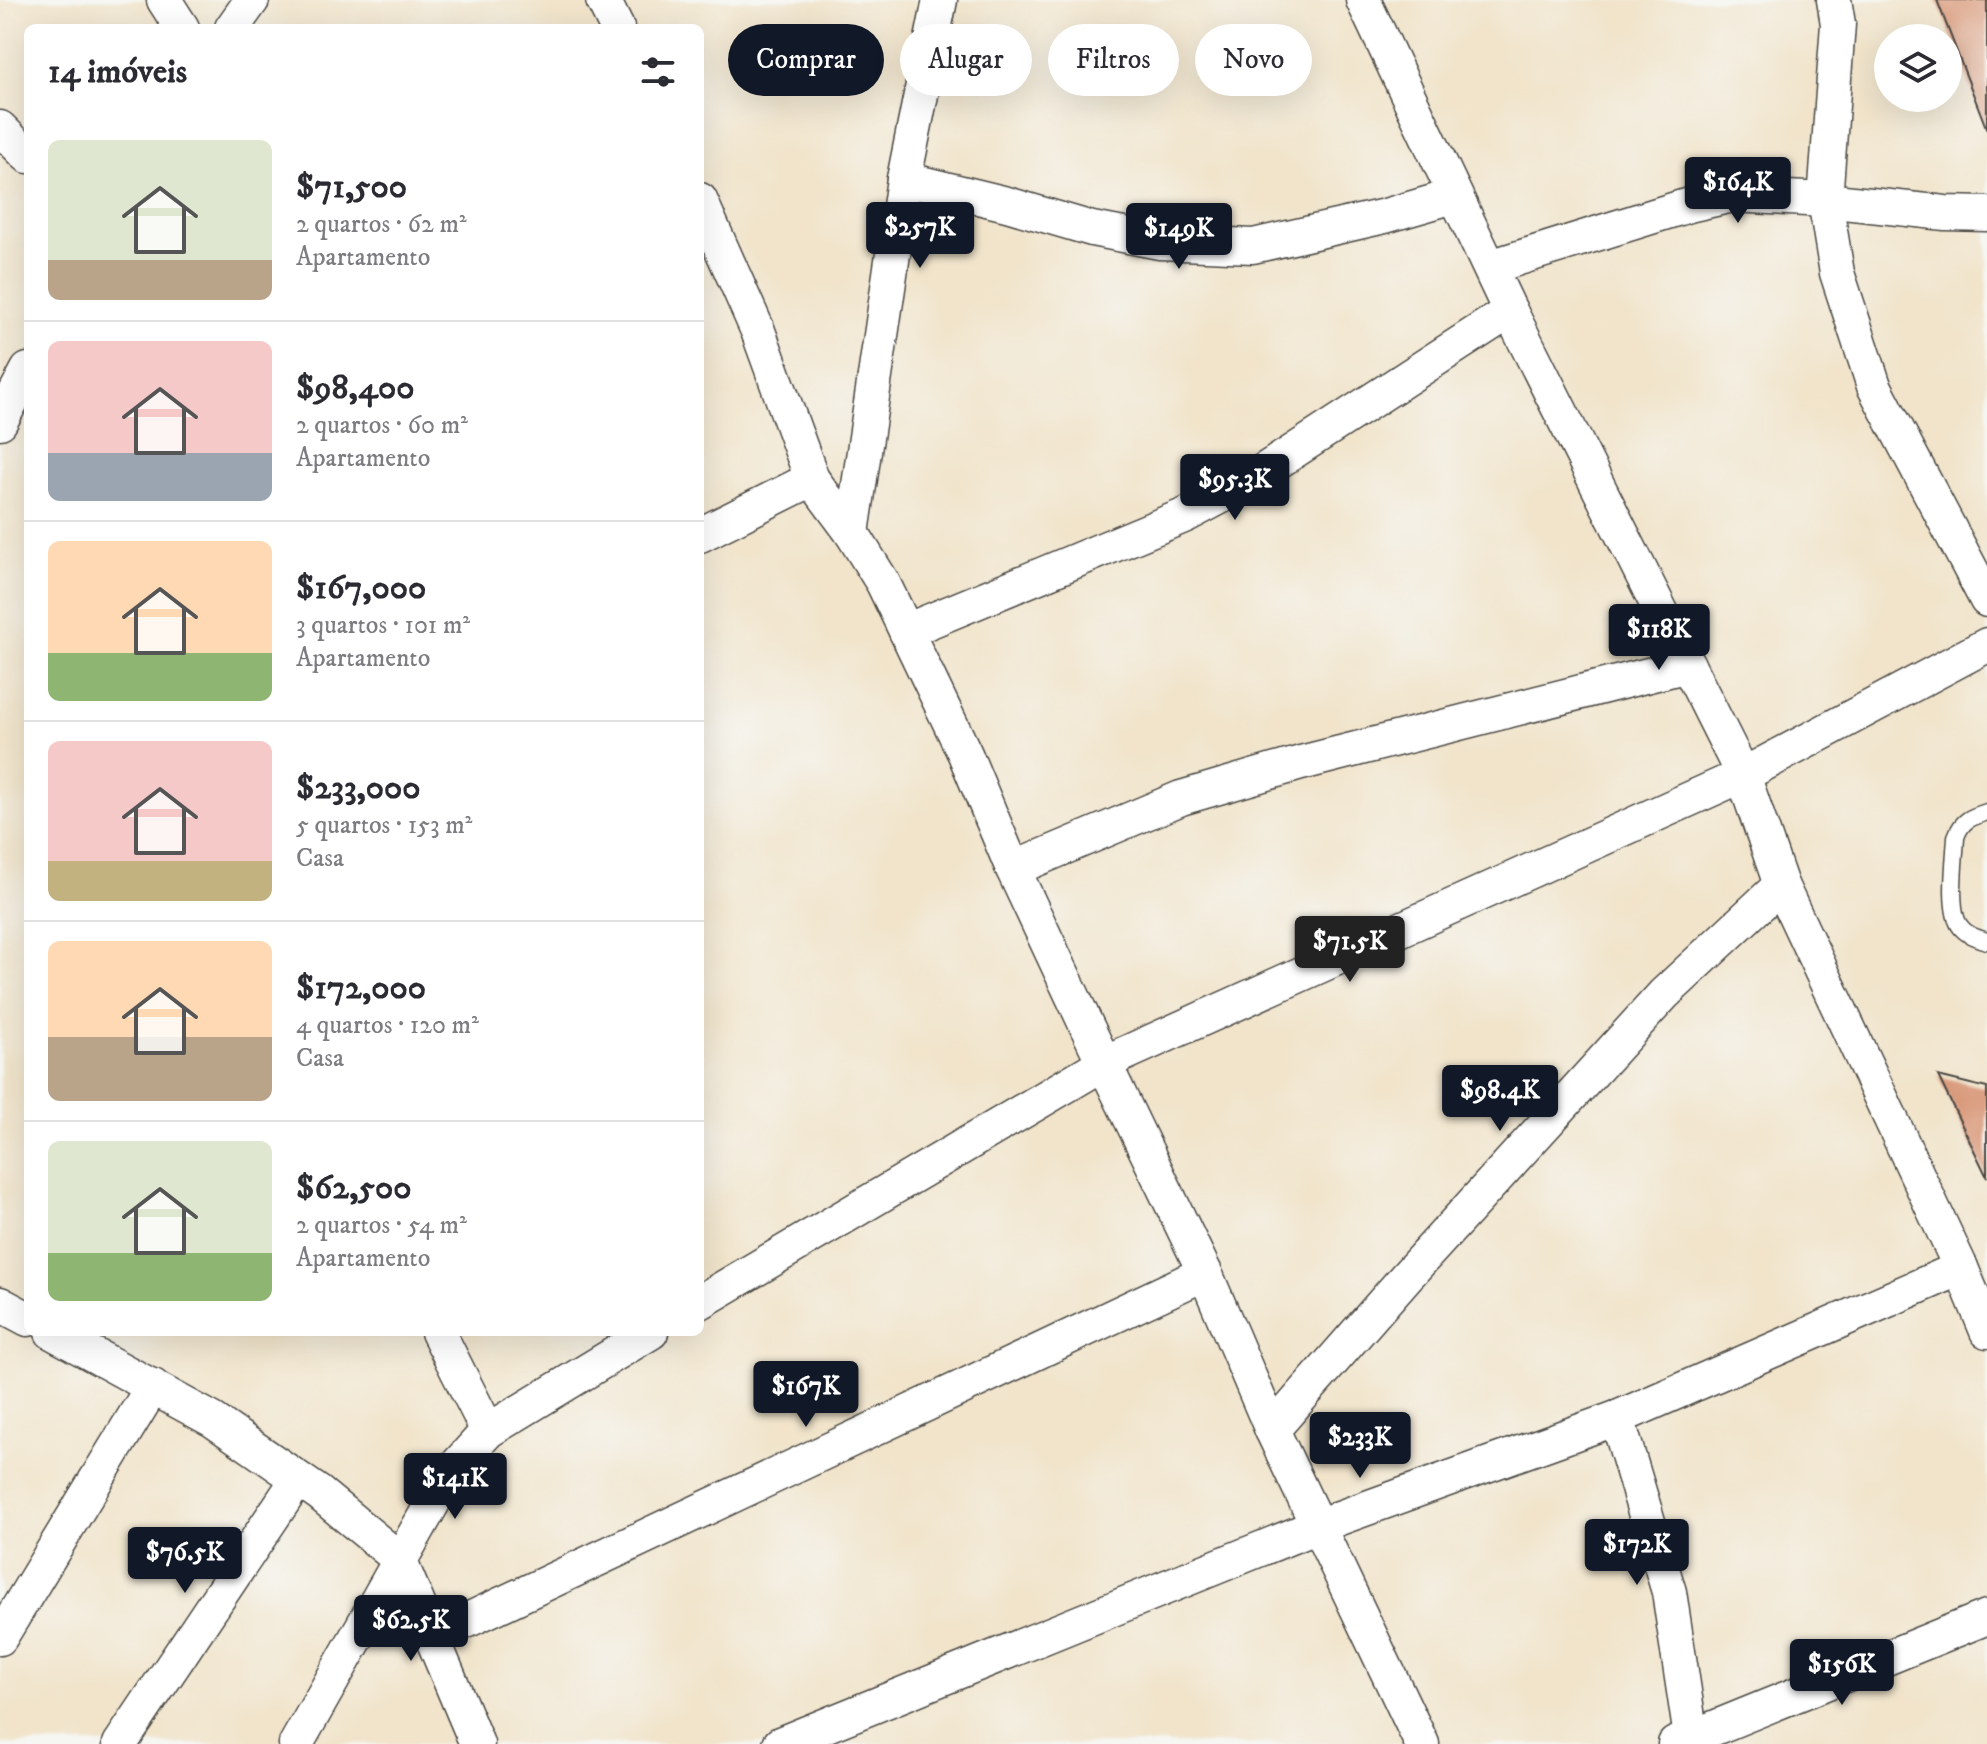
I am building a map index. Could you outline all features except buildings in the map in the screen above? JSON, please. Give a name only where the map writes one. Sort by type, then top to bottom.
[{"type":"street","points":[[164,0],[179,24]]},
{"type":"street","points":[[235,24],[252,0]]},
{"type":"street","points":[[603,0],[615,24]]},
{"type":"street","points":[[852,533],[904,179],[940,0]]},
{"type":"street","points":[[1363,0],[1510,311],[1743,775],[1781,885],[1961,1268],[1987,1331]]},
{"type":"street","points":[[1834,0],[1838,24],[1825,200],[1837,273],[1874,386],[1987,600]]},
{"type":"street","points":[[0,128],[24,152]]},
{"type":"street","points":[[904,179],[1092,229],[1160,242],[1253,246],[1385,216],[1454,196]]},
{"type":"street","points":[[1490,267],[1689,205],[1733,195],[1987,214]]},
{"type":"street","points":[[704,209],[758,331],[812,479],[852,533],[883,583],[965,754],[1013,869],[1205,1273],[1272,1430],[1422,1744]]},
{"type":"street","points":[[906,631],[1143,533],[1224,495],[1510,311]]},
{"type":"street","points":[[0,422],[24,377]]},
{"type":"street","points":[[704,533],[812,479]]},
{"type":"street","points":[[704,1300],[1104,1063],[1743,775],[1987,645]]},
{"type":"street","points":[[1013,869],[1181,798],[1301,763],[1688,665]]},
{"type":"street","points":[[1272,1430],[1405,1278],[1664,994],[1781,885]]},
{"type":"street","points":[[780,1744],[1317,1526],[1617,1418],[1961,1268]]},
{"type":"street","points":[[432,1637],[1205,1273]]},
{"type":"street","points":[[59,1336],[213,1420],[298,1479],[399,1559],[477,1744]]},
{"type":"street","points":[[440,1336],[488,1431]]},
{"type":"street","points":[[296,1744],[449,1474],[488,1431],[644,1336]]},
{"type":"street","points":[[0,1638],[153,1386]]},
{"type":"street","points":[[1617,1418],[1669,1592],[1686,1742],[1987,1617]]},
{"type":"street","points":[[120,1744],[298,1479]]},
{"type":"lane","points":[[1987,812],[1969,818],[1960,826],[1956,837],[1954,909],[1958,924],[1970,936],[1987,941]]}]
